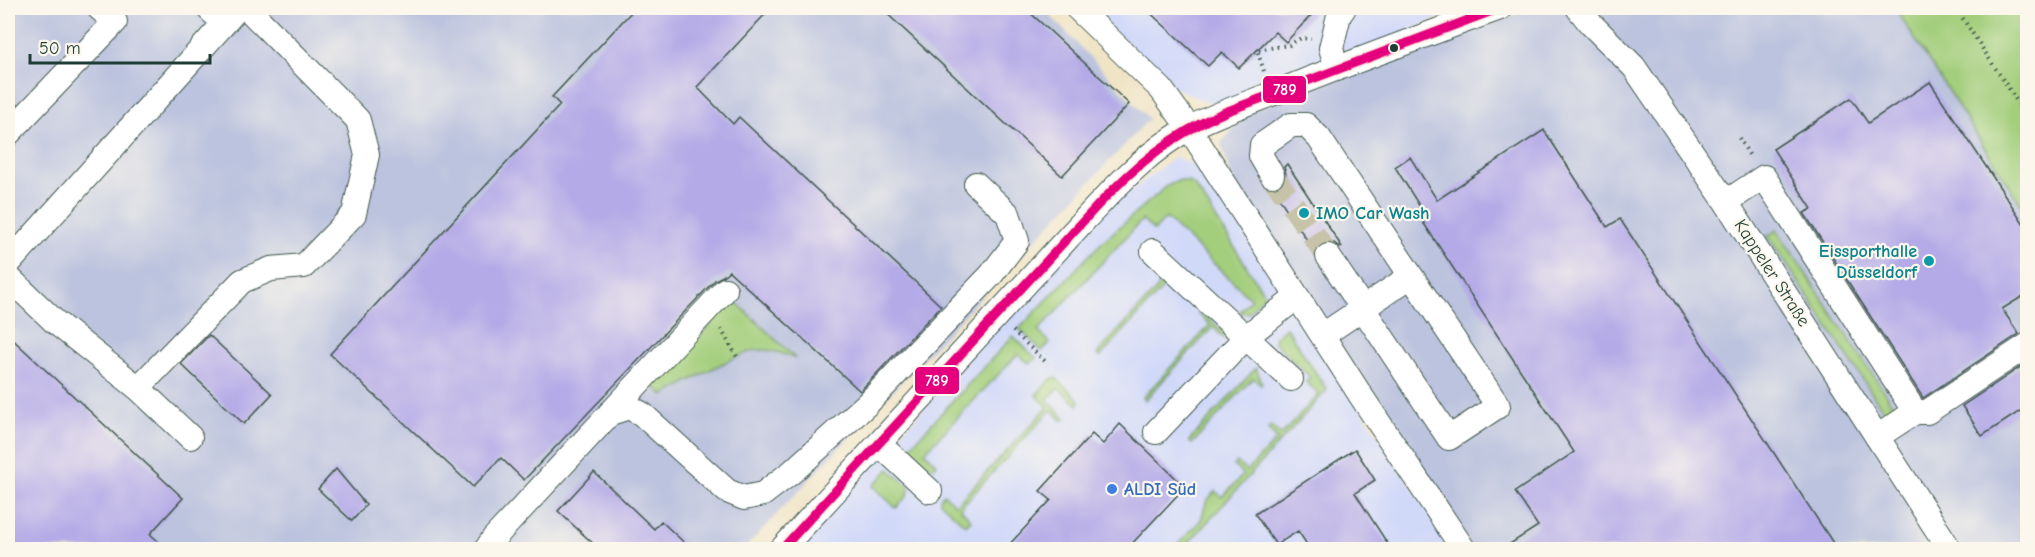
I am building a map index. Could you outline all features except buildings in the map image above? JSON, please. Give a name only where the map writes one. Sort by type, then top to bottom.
[{"type":"street","points":[[8,134],[115,22],[99,8]]},
{"type":"street","points":[[138,388],[242,282],[271,269],[304,266],[354,214],[367,155],[358,120],[247,8]]},
{"type":"street","points":[[1077,8],[1161,89],[1189,128],[1363,399],[1464,549]]},
{"type":"street","points":[[1334,58],[1339,15],[1344,8]]},
{"type":"street","points":[[781,549],[1124,179],[1155,152],[1189,128],[1334,58],[1455,15],[1500,8]]},
{"type":"street","name":"Kappeler Straße","points":[[1578,8],[1634,67],[1726,202],[1950,549]]},
{"type":"street","points":[[8,264],[223,13]]},
{"type":"street","points":[[1272,175],[1261,156],[1262,145],[1291,125],[1306,125],[1319,138],[1498,406],[1449,438],[1328,256]]},
{"type":"street","points":[[1726,202],[1764,177],[1915,412]]},
{"type":"street","points":[[610,413],[629,407],[642,414],[727,491],[744,498],[763,494],[793,471],[867,404],[991,275],[1017,241],[1008,214],[976,184]]},
{"type":"street","points":[[1153,251],[1291,378]]},
{"type":"street","points":[[8,276],[54,321],[138,388],[190,437]]},
{"type":"street","points":[[1323,335],[1411,276]]},
{"type":"street","points":[[486,549],[724,290]]},
{"type":"street","points":[[1156,432],[1246,337],[1297,297]]},
{"type":"street","points":[[1877,436],[1915,412],[1927,412],[2028,345]]},
{"type":"street","points":[[879,444],[930,491]]},
{"type":"path","points":[[1956,8],[2028,118]]},
{"type":"path","points":[[1263,67],[1257,50],[1289,45],[1301,38],[1317,41],[1334,58]]},
{"type":"path","points":[[708,308],[737,357]]},
{"type":"path","points":[[996,315],[1048,364]]},
{"type":"shaded area","points":[[8,8],[1043,8],[1149,119],[744,549],[8,549]]},
{"type":"shaded area","points":[[1089,8],[1463,8],[1221,109],[1173,87]]},
{"type":"shaded area","points":[[1533,8],[1895,8],[2027,214],[2027,549],[1472,549],[1233,183],[1221,143],[1248,112]]},
{"type":"shaded area","points":[[1175,157],[1203,168],[1453,550],[796,550],[1095,218]]},
{"type":"green space","points":[[1895,8],[2018,8],[2027,22],[2027,214]]},
{"type":"green space","points":[[1180,180],[1190,182],[1196,187],[1265,295],[1248,313],[1242,313],[1240,311],[1251,299],[1166,218],[1154,231],[1142,220],[1038,331],[1050,343],[1042,351],[1019,329],[1101,243],[1167,186]]},
{"type":"green space","points":[[1777,230],[1896,410],[1887,416],[1768,236]]},
{"type":"green space","points":[[1154,268],[1181,294],[1179,296],[1167,284],[1100,357],[1097,354],[1164,281],[1152,270]]},
{"type":"green space","points":[[734,300],[796,359],[773,351],[759,350],[726,362],[664,395],[652,385]]},
{"type":"green space","points":[[1200,310],[1228,336],[1225,339],[1213,327],[1145,400],[1143,397],[1210,325],[1198,313]]},
{"type":"green space","points":[[1286,327],[1327,390],[1183,549],[1173,549],[1201,520],[1206,502],[1215,491],[1222,497],[1243,475],[1234,466],[1237,462],[1247,471],[1277,439],[1268,430],[1271,426],[1281,435],[1319,394],[1306,382],[1310,377],[1274,342],[1275,337]]},
{"type":"green space","points":[[1013,336],[1036,358],[1030,364],[1018,354],[925,452],[937,464],[934,467],[927,466],[908,449]]},
{"type":"green space","points":[[1256,368],[1261,385],[1253,378],[1192,444],[1189,441]]},
{"type":"green space","points":[[1052,378],[1056,378],[1080,401],[1078,405],[1058,388],[1047,400],[1066,419],[1062,420],[1051,410],[960,508],[971,520],[964,524],[940,502],[940,498],[944,494],[956,505],[1048,407],[1036,395]]},
{"type":"green space","points":[[889,469],[909,486],[907,495],[896,508],[873,486]]},
{"type":"tunnel","points":[[1272,175],[1328,256]]},
{"type":"transit line","name":"789","points":[[781,550],[1098,205],[1127,176],[1157,151],[1189,130],[1225,112],[1500,8]]},
{"type":"place","name":"IMO Car Wash","points":[[1304,213]]},
{"type":"place","name":"Eissporthalle Düsseldorf","points":[[1929,261]]},
{"type":"place","name":"ALDI Süd","points":[[1112,489]]}]
